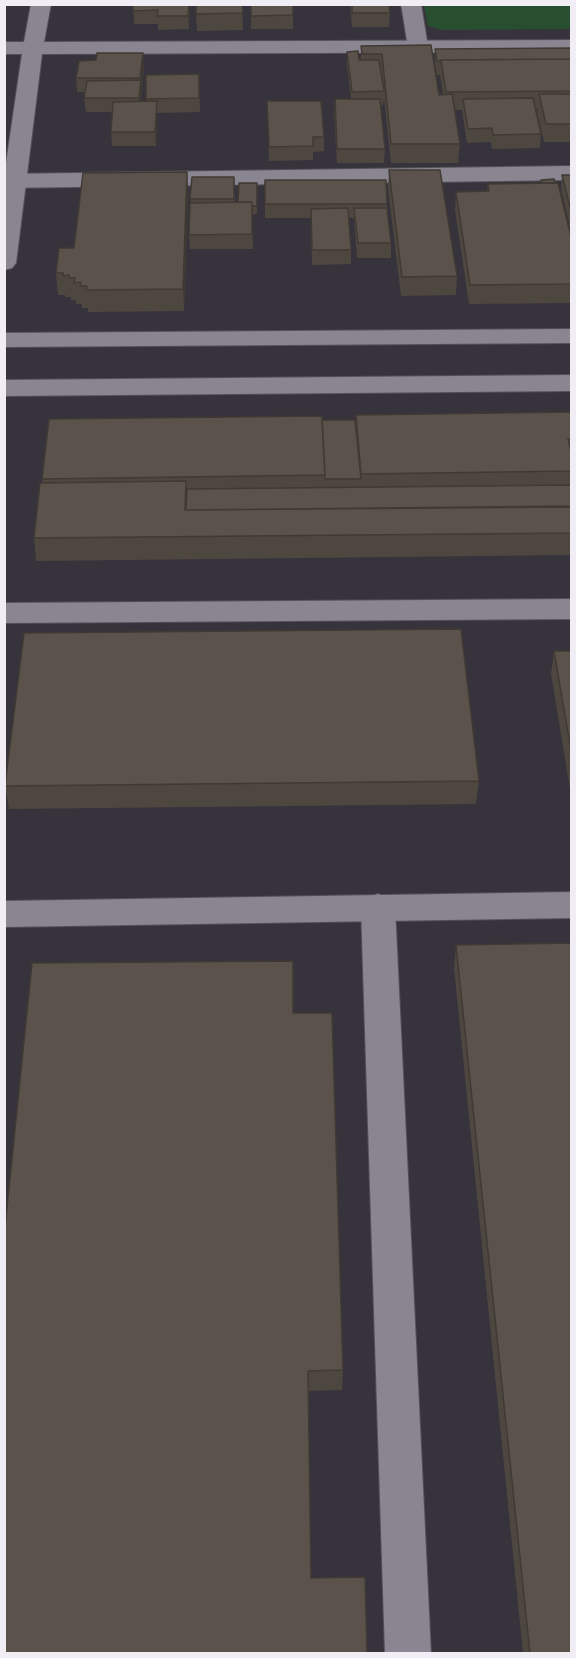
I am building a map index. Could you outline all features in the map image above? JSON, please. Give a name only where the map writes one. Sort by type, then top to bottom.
[{"type":"street","points":[[4,263],[10,181],[41,4]]},
{"type":"street","points":[[411,4],[418,47]]},
{"type":"street","points":[[4,48],[572,46]]},
{"type":"street","points":[[10,181],[572,173]]},
{"type":"street","points":[[4,340],[572,336]]},
{"type":"street","points":[[4,388],[572,383]]},
{"type":"street","points":[[4,613],[572,609]]},
{"type":"street","points":[[4,914],[572,905]]},
{"type":"street","points":[[378,907],[408,1653]]},
{"type":"green space","points":[[424,5],[571,5],[571,29],[442,30],[428,26]]},
{"type":"building","points":[[133,4],[189,4],[188,16],[157,16],[158,10],[133,11]]},
{"type":"building","points":[[196,4],[242,4],[243,13],[196,14]]},
{"type":"building","points":[[251,4],[293,4],[293,15],[251,16]]},
{"type":"building","points":[[352,4],[389,4],[390,13],[352,13]]},
{"type":"building","points":[[431,45],[439,95],[452,94],[460,144],[391,144],[382,54],[362,54],[361,46]]},
{"type":"building","points":[[572,48],[572,59],[441,61],[437,61],[435,49]]},
{"type":"building","points":[[358,51],[359,60],[379,60],[384,91],[352,92],[347,52]]},
{"type":"building","points":[[97,53],[143,53],[140,78],[76,78],[79,61],[96,60]]},
{"type":"building","points":[[572,59],[572,91],[446,92],[441,60]]},
{"type":"building","points":[[199,74],[199,98],[146,99],[146,75]]},
{"type":"building","points":[[141,80],[139,98],[84,98],[87,81]]},
{"type":"building","points":[[539,94],[572,94],[572,124],[546,124]]},
{"type":"building","points":[[533,98],[541,134],[493,135],[492,128],[468,129],[463,99]]},
{"type":"building","points":[[335,99],[380,99],[385,149],[337,149]]},
{"type":"building","points":[[157,101],[155,132],[111,132],[113,102]]},
{"type":"building","points":[[267,101],[321,101],[324,137],[313,137],[313,146],[269,147]]},
{"type":"building","points":[[389,170],[440,170],[457,276],[402,277]]},
{"type":"building","points":[[187,172],[183,289],[86,290],[87,286],[80,286],[81,282],[74,283],[75,278],[56,273],[59,248],[74,248],[83,173]]},
{"type":"building","points":[[562,175],[572,175],[572,207],[570,207]]},
{"type":"building","points":[[192,177],[234,177],[234,199],[190,199]]},
{"type":"building","points":[[554,179],[555,183],[542,183],[541,180]]},
{"type":"building","points":[[265,180],[386,180],[387,204],[265,204]]},
{"type":"building","points":[[239,183],[257,183],[257,206],[252,206],[252,202],[238,202]]},
{"type":"building","points":[[558,183],[572,241],[572,284],[470,285],[456,192],[489,191],[488,184]]},
{"type":"building","points":[[252,202],[252,234],[189,235],[190,203]]},
{"type":"building","points":[[348,208],[351,250],[312,250],[311,209]]},
{"type":"building","points":[[354,208],[387,208],[391,243],[358,243]]},
{"type":"building","points":[[572,412],[572,439],[568,439],[572,456],[572,471],[361,474],[356,415]]},
{"type":"building","points":[[322,416],[325,475],[42,479],[49,419]]},
{"type":"building","points":[[322,420],[355,420],[361,479],[325,479]]},
{"type":"building","points":[[186,481],[185,510],[572,507],[572,533],[34,538],[40,483]]},
{"type":"building","points":[[572,485],[572,506],[186,510],[187,489]]},
{"type":"building","points":[[461,629],[479,781],[5,786],[24,633]]},
{"type":"building","points":[[554,651],[572,651],[572,756]]},
{"type":"building","points":[[572,943],[572,1653],[530,1653],[456,945]]},
{"type":"building","points":[[293,961],[293,1013],[332,1013],[343,1370],[308,1371],[311,1578],[365,1577],[367,1653],[4,1653],[4,1237],[32,963]]}]
